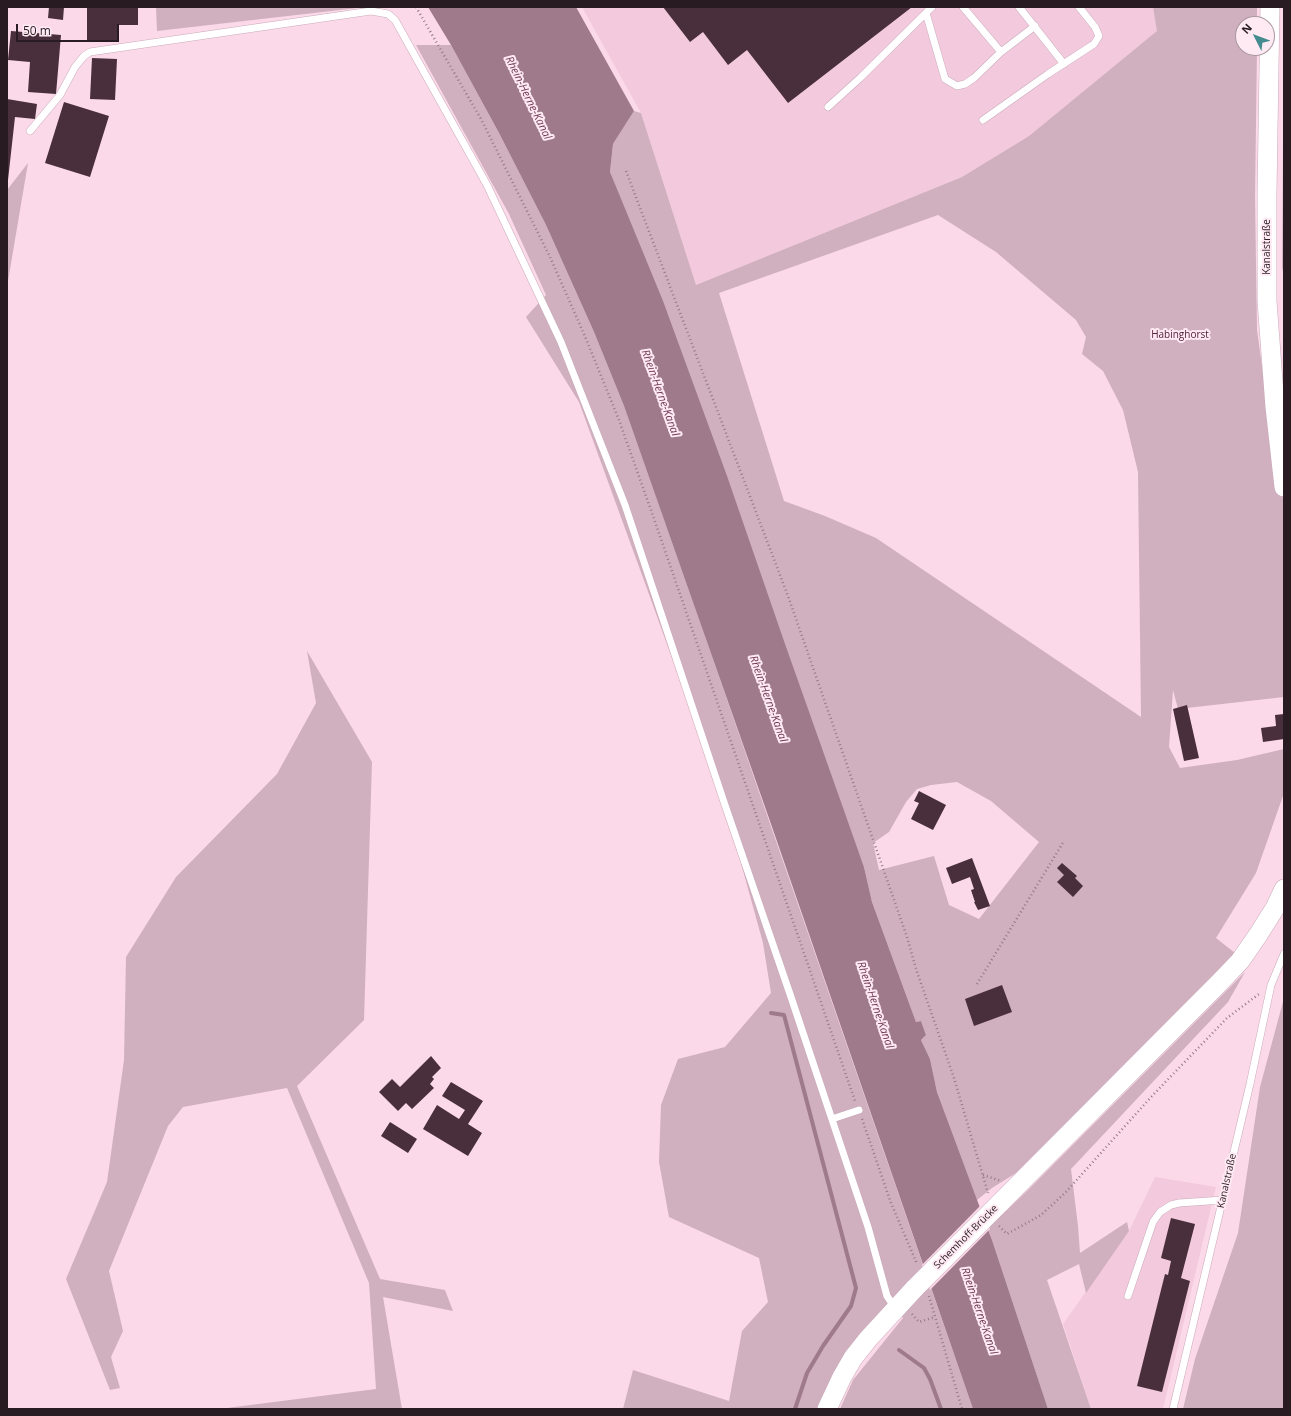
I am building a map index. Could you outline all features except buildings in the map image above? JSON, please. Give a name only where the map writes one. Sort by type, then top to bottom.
[{"type":"main road","name":"Kanalstraße","points":[[1270,7],[1267,301],[1275,408],[1284,487]]},
{"type":"main road","name":"Schemhoff-Brücke","points":[[827,1409],[853,1358],[868,1339],[902,1310],[920,1283],[994,1202],[1017,1186],[1214,989],[1240,961],[1275,908],[1284,889]]},
{"type":"lane","points":[[828,108],[932,7]]},
{"type":"lane","points":[[962,7],[1001,52]]},
{"type":"lane","points":[[1019,7],[1064,64]]},
{"type":"lane","points":[[983,120],[1094,44],[1099,36],[1095,27],[1079,7]]},
{"type":"lane","points":[[30,131],[60,95],[75,67],[84,56],[90,52],[371,11],[388,14],[395,20],[487,185],[562,342],[625,504],[868,1227],[887,1296],[902,1310]]},
{"type":"lane","points":[[926,13],[945,79],[957,86],[965,84],[974,78],[1001,52],[1035,26]]},
{"type":"lane","name":"Kanalstraße","points":[[1172,1409],[1223,1200],[1271,985],[1284,954]]},
{"type":"lane","points":[[832,1119],[859,1110]]},
{"type":"lane","points":[[1128,1296],[1153,1222],[1160,1212],[1166,1207],[1179,1203],[1223,1200]]},
{"type":"path","points":[[416,7],[433,34],[488,132],[550,257],[593,356],[618,420],[655,521],[891,1203],[920,1283],[935,1317],[962,1409]]},
{"type":"path","points":[[626,171],[788,596],[907,937],[916,969],[954,1078],[994,1202]]},
{"type":"path","points":[[977,984],[1064,841]]},
{"type":"path","points":[[997,1222],[1007,1234],[1041,1215],[1065,1193],[1152,1096],[1227,1018],[1271,985]]},
{"type":"path","points":[[902,1310],[919,1322],[935,1317]]},
{"type":"shaded area","points":[[582,7],[1153,7],[1158,31],[1029,136],[962,177],[696,285],[641,113]]},
{"type":"shaded area","points":[[1155,1177],[1216,1187],[1163,1409],[1091,1409],[1063,1324],[1129,1231]]},
{"type":"green space","points":[[156,7],[366,7],[157,31]]},
{"type":"green space","name":"Habinghorst","points":[[1153,7],[1257,7],[1257,16],[1235,16],[1235,56],[1257,56],[1255,198],[1257,330],[1264,381],[1284,390],[1284,697],[1178,709],[1173,690],[1169,747],[1180,768],[1237,760],[1284,749],[1284,793],[1256,873],[1216,938],[1235,953],[1016,1173],[992,1188],[977,1200],[937,1092],[930,1059],[921,1040],[926,1035],[921,1021],[916,1022],[872,902],[864,867],[610,172],[613,144],[634,111],[641,113],[696,285],[962,177],[1029,136],[1157,31]],"holes":[[[938,215],[996,252],[1076,320],[1086,337],[1082,354],[1103,371],[1123,410],[1138,472],[1141,717],[876,538],[825,516],[784,501],[719,293]],[[957,782],[991,801],[1039,842],[979,919],[949,905],[934,856],[879,870],[873,843],[889,832],[906,802],[917,789],[931,785]]]},
{"type":"green space","points":[[1284,13],[1284,261],[1282,272]]},
{"type":"green space","points":[[416,45],[451,45],[499,133],[546,225],[594,332],[624,406],[698,616],[973,1409],[840,1409],[853,1380],[903,1318],[895,1308],[826,1409],[623,1409],[633,1370],[729,1401],[742,1331],[768,1302],[759,1258],[669,1217],[659,1162],[661,1105],[678,1059],[725,1047],[771,993],[763,943],[725,805],[646,586],[579,402],[526,317],[546,295],[509,214]]},
{"type":"green space","points":[[28,163],[7,287],[7,190]]},
{"type":"green space","points":[[307,651],[372,762],[364,1020],[297,1086],[380,1279],[445,1290],[453,1311],[383,1297],[402,1409],[219,1409],[376,1389],[369,1283],[287,1088],[183,1107],[168,1126],[109,1271],[123,1331],[111,1357],[120,1388],[110,1390],[66,1279],[107,1182],[124,1060],[126,957],[176,877],[277,774],[316,703]]},
{"type":"green space","points":[[1245,972],[1228,1002],[1071,1169],[1080,1253],[1127,1222],[1129,1231],[1086,1293],[1079,1264],[1047,1280],[1091,1409],[1048,1409],[988,1228],[1026,1192]]},
{"type":"green space","points":[[1284,998],[1284,1409],[1183,1409],[1195,1359],[1238,1233],[1260,1087]]},
{"type":"water","name":"Rhein-Herne-Kanal","points":[[428,7],[576,7],[634,111],[613,144],[610,172],[663,301],[727,476],[864,867],[872,902],[916,1022],[921,1021],[926,1035],[921,1040],[930,1059],[937,1092],[992,1240],[1048,1409],[973,1409],[771,824],[624,406],[594,332],[546,225],[499,133],[451,45]]},
{"type":"pier","points":[[981,1205],[990,1229],[930,1290],[922,1265]]},
{"type":"waterway","points":[[771,1013],[784,1015],[856,1288],[851,1306],[823,1346],[807,1373],[795,1409]]},
{"type":"waterway","points":[[899,1350],[924,1368],[930,1379],[941,1409]]}]
